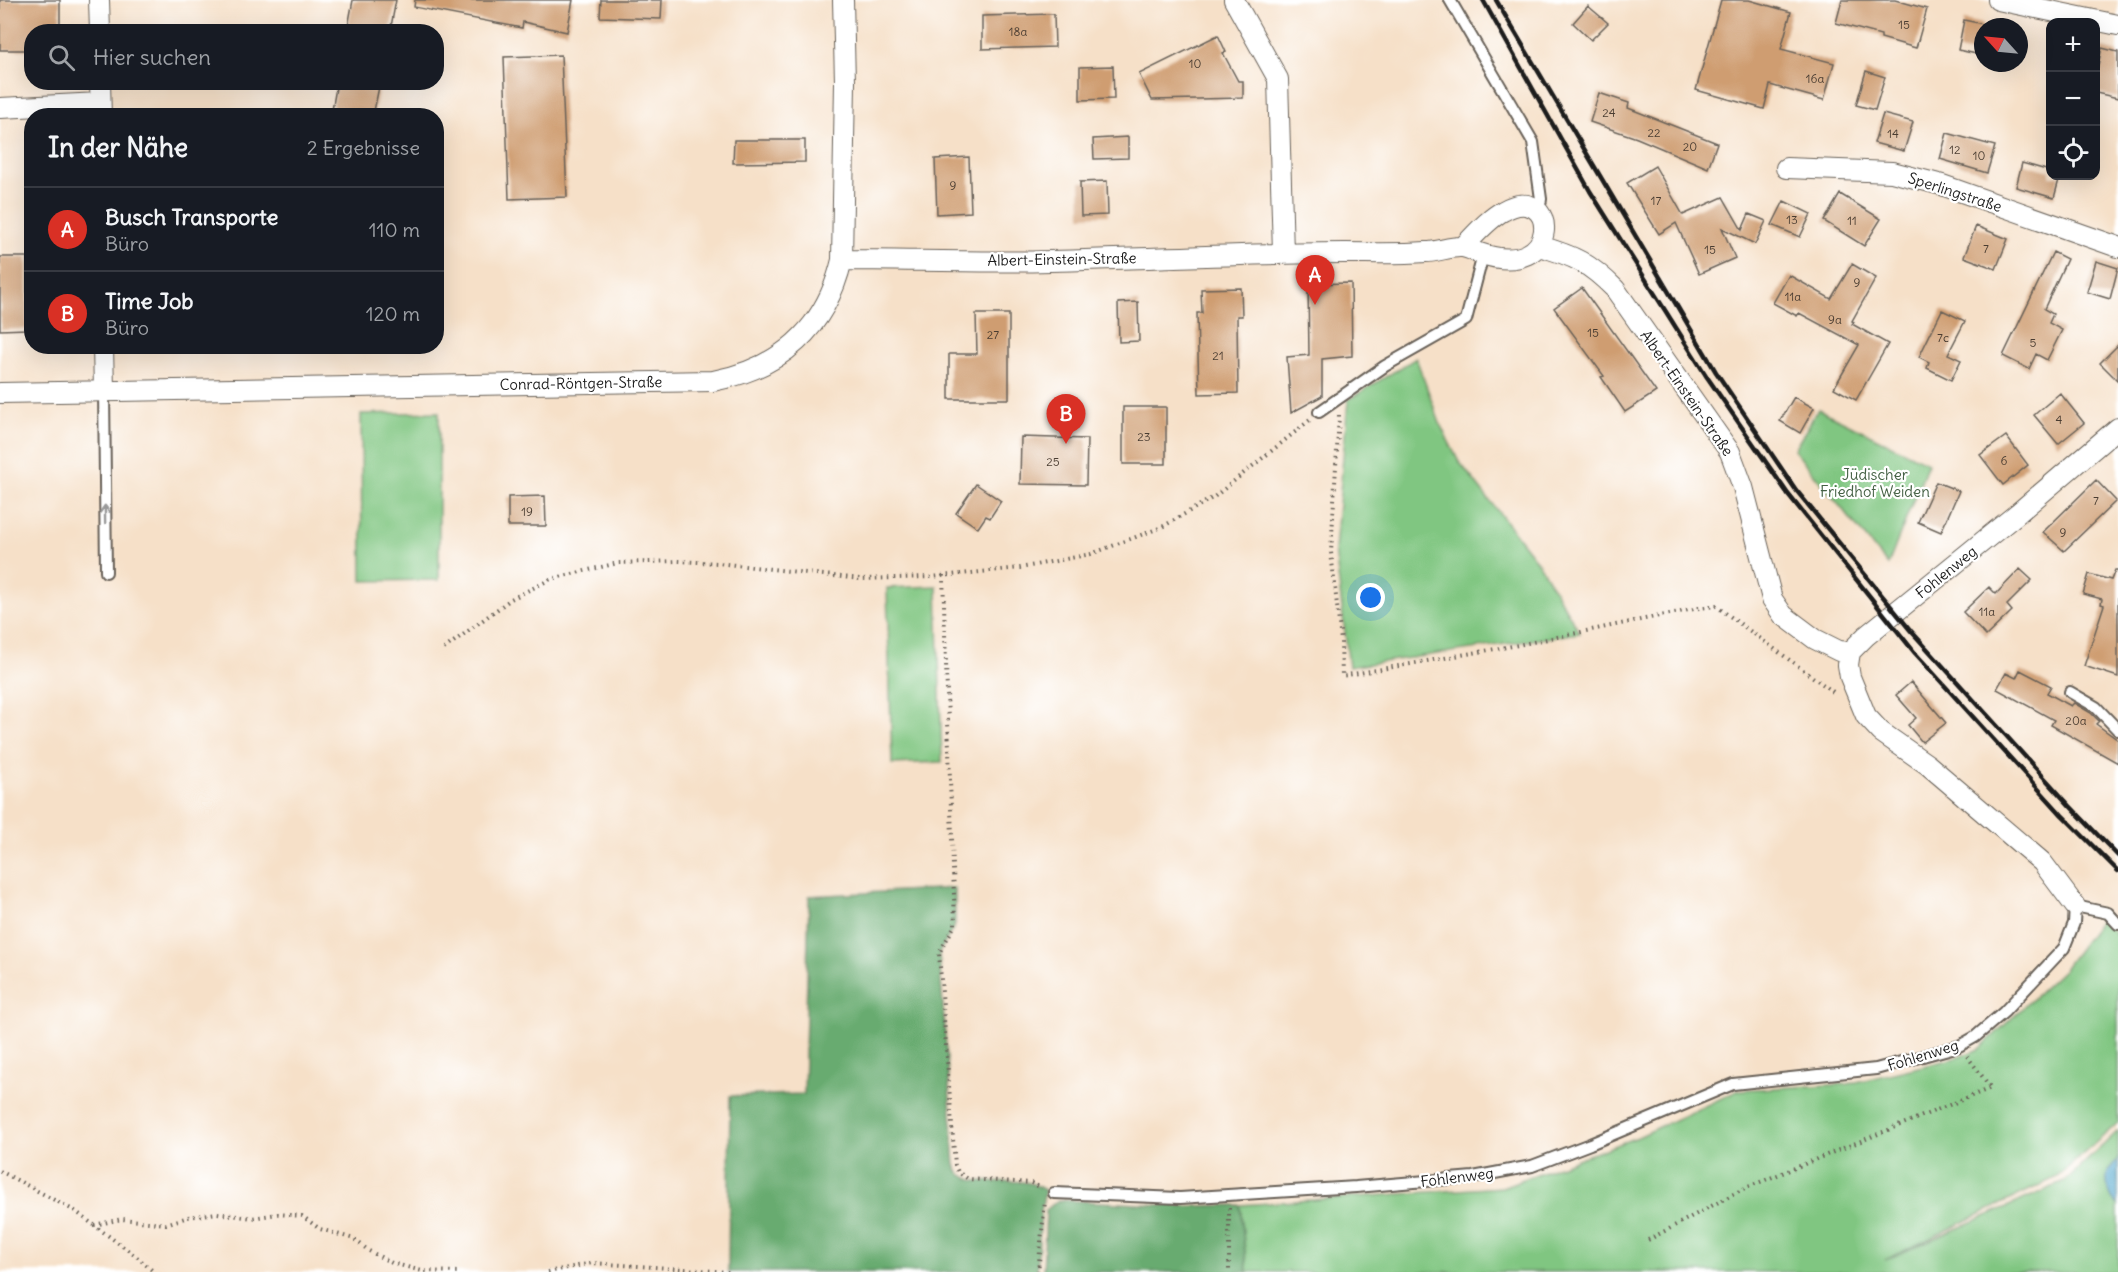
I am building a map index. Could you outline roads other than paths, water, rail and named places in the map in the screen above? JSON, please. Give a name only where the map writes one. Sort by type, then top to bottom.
[{"type":"street","points":[[99,0],[100,24]]},
{"type":"street","name":"Conrad-Röntgen-Straße","points":[[0,393],[713,381],[735,377],[763,366],[800,339],[815,322],[836,283],[842,260],[845,82],[843,0]]},
{"type":"street","points":[[1234,0],[1278,79],[1282,253]]},
{"type":"street","points":[[1998,0],[2118,25]]},
{"type":"street","points":[[100,90],[101,108]]},
{"type":"street","points":[[0,108],[24,108]]},
{"type":"street","name":"Sperlingstraße","points":[[1786,168],[1892,172],[1942,185],[2118,247]]},
{"type":"street","points":[[1463,247],[1498,213],[1521,204],[1539,212],[1544,220],[1544,237],[1539,246]]},
{"type":"street","name":"Albert-Einstein-Straße","points":[[842,260],[1048,261],[1282,253],[1428,252],[1463,247],[1483,255],[1522,258],[1539,246],[1568,254],[1596,270],[1615,289],[1730,452],[1743,487],[1772,598],[1783,615],[1815,639],[1839,651],[1850,652]]},
{"type":"street","points":[[103,354],[104,390]]},
{"type":"street","name":"Fohlenweg","points":[[1850,652],[2118,428]]},
{"type":"street","points":[[1850,652],[1848,664],[1850,677],[1866,716],[1881,732],[1928,765],[2042,862],[2075,906]]},
{"type":"lane","points":[[1450,0],[1533,142],[1541,199],[1539,212]]},
{"type":"lane","points":[[1319,412],[1385,366],[1466,320],[1483,255]]},
{"type":"lane","points":[[104,390],[106,573]]},
{"type":"lane","points":[[2070,692],[2096,707],[2118,730]]},
{"type":"lane","points":[[2075,906],[2109,913],[2118,924]]},
{"type":"lane","name":"Fohlenweg","points":[[1054,1193],[1180,1198],[1473,1178],[1532,1166],[1733,1084],[1876,1070],[1959,1046],[1975,1037],[2004,1012],[2064,948],[2074,923],[2075,906]]},
{"type":"water","points":[[2118,1159],[2118,1205],[2110,1194],[2107,1176]]},
{"type":"railway","points":[[1483,0],[1590,191],[1707,377],[1788,494],[1915,653],[2062,815],[2118,871]]},
{"type":"railway","points":[[1496,0],[1716,372],[1796,490],[1911,631],[2118,856]]},
{"type":"place","name":"Busch Transporte","points":[[1315,305]]},
{"type":"place","name":"Time Job","points":[[1066,444]]},
{"type":"park label","name":"Jüdischer Friedhof Weiden","points":[[1875,482]]}]
